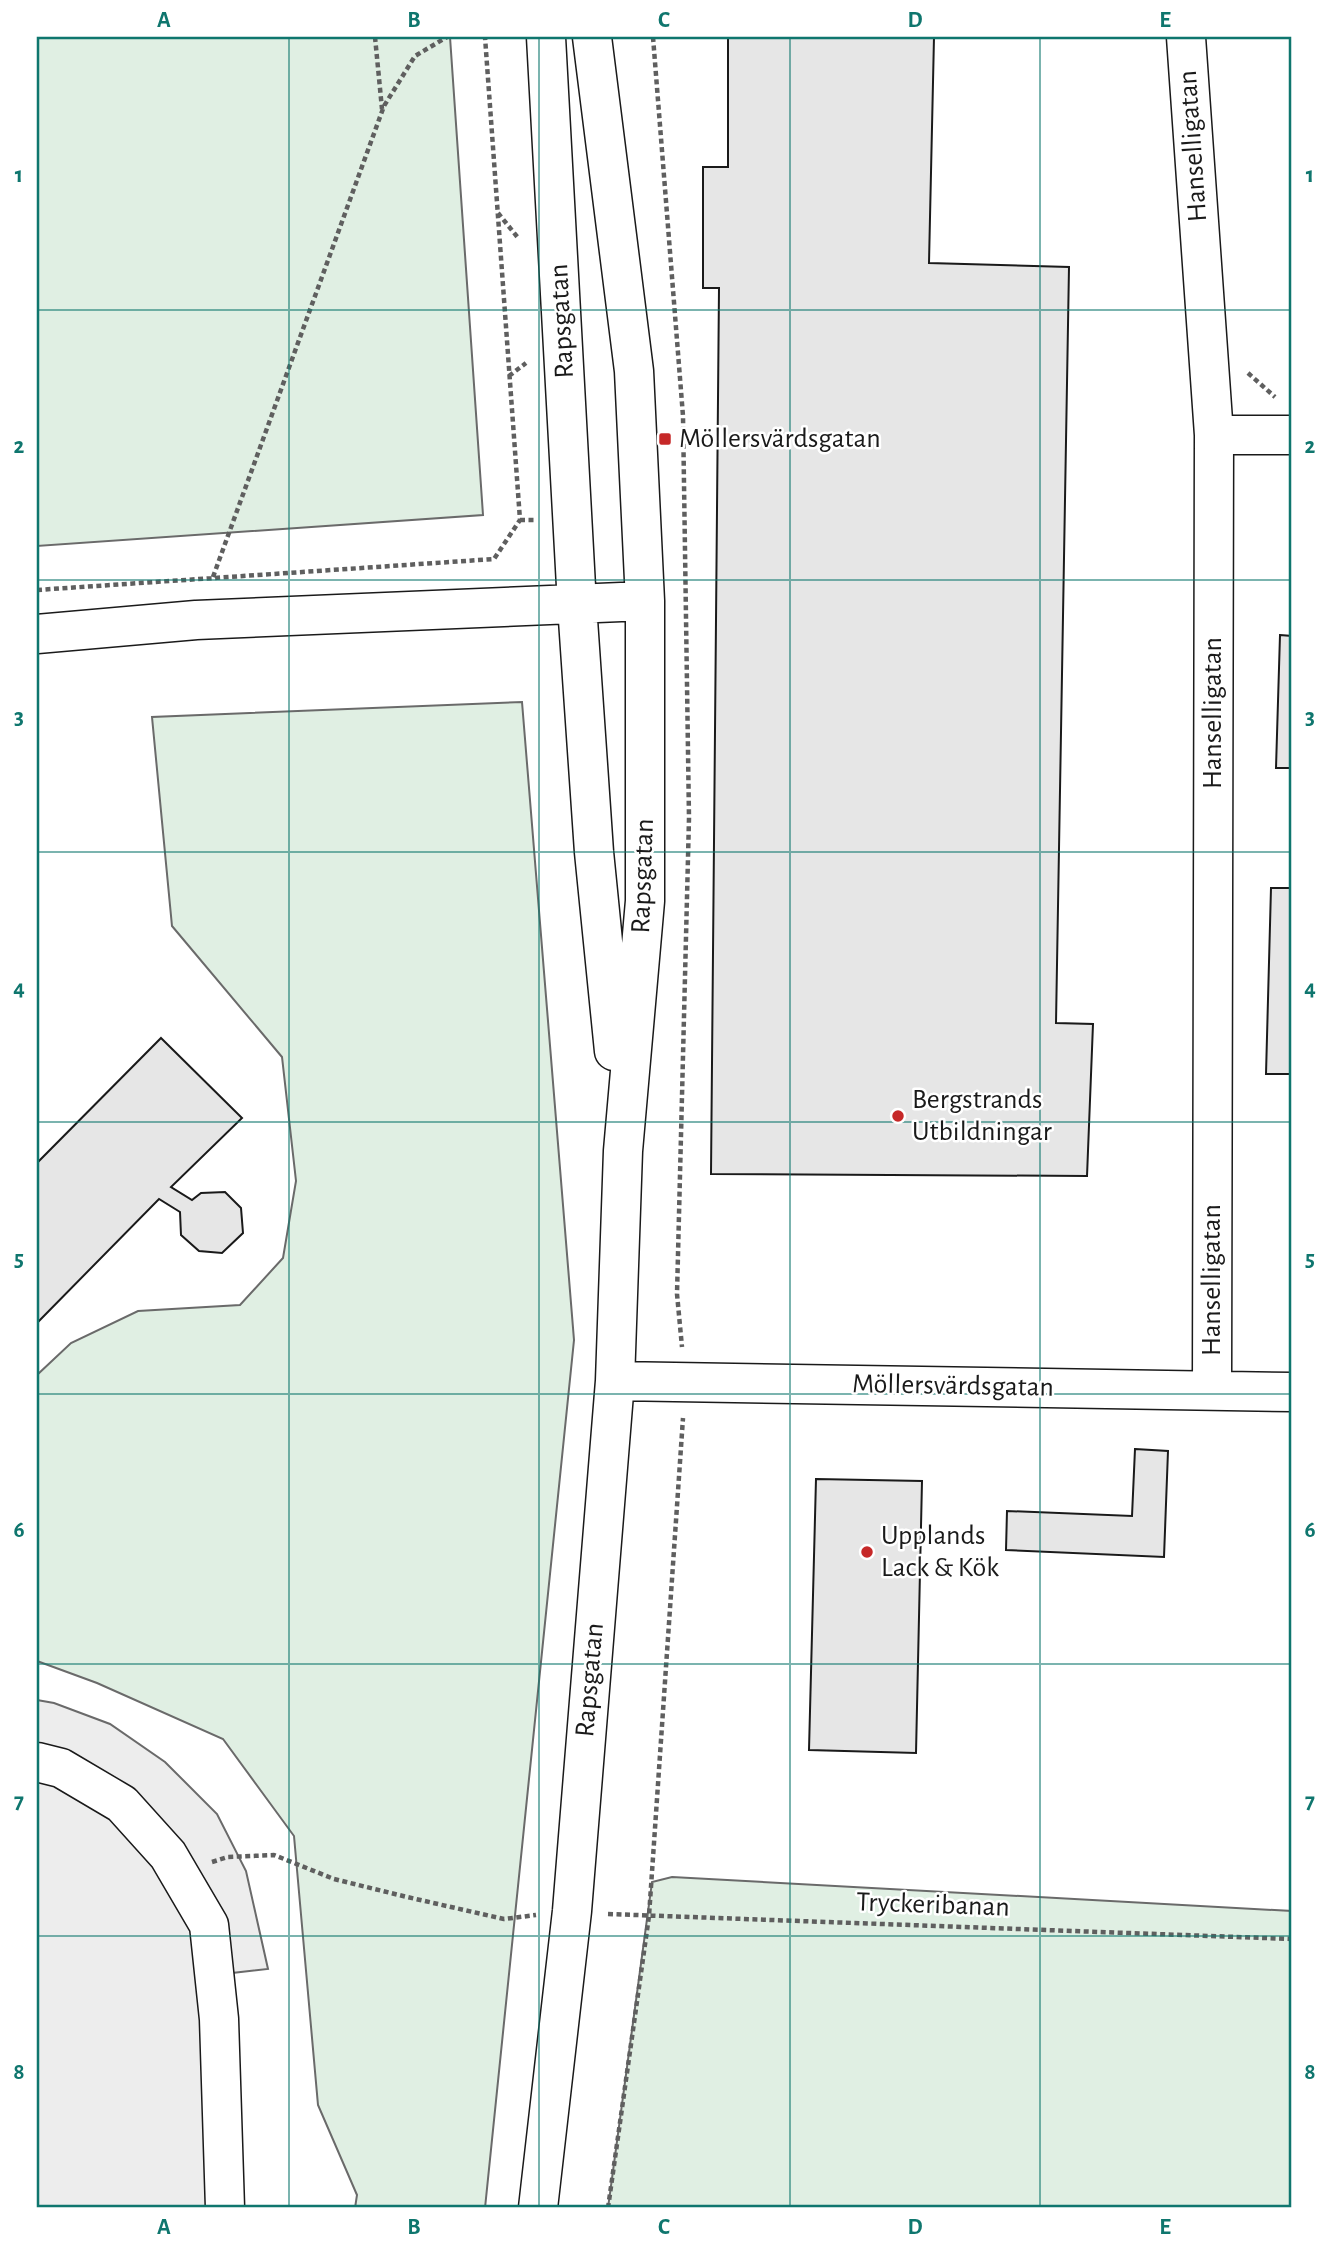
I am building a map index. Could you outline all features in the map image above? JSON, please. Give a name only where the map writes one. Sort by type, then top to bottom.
[{"type":"street","name":"Rapsgatan","points":[[546,37],[577,605],[594,852],[623,1151]]},
{"type":"street","name":"Rapsgatan","points":[[538,2208],[572,1911],[615,1381],[623,1151],[645,901],[645,601],[634,371],[592,37]]},
{"type":"street","name":"Hanselligatan","points":[[1185,37],[1214,435],[1212,1390]]},
{"type":"street","points":[[1214,435],[1292,435]]},
{"type":"street","points":[[37,634],[196,620],[645,601]]},
{"type":"street","name":"Möllersvärdsgatan","points":[[615,1381],[1292,1392]]},
{"type":"street","points":[[37,1762],[61,1768],[122,1804],[168,1855],[209,1925],[219,2019],[225,2208]]},
{"type":"path","points":[[375,37],[382,111]]},
{"type":"path","points":[[212,577],[382,111],[415,56],[447,37]]},
{"type":"path","points":[[37,590],[494,559],[520,520],[485,37]]},
{"type":"path","points":[[608,2208],[649,1916],[685,1383],[677,1294],[689,818],[683,416],[653,37]]},
{"type":"path","points":[[497,212],[522,246]]},
{"type":"path","name":"Tryckeribanan","points":[[178,1872],[228,1857],[274,1855],[334,1879],[504,1919],[572,1911],[1292,1939]]},
{"type":"green space","points":[[37,37],[450,37],[483,515],[37,546]]},
{"type":"green space","points":[[522,702],[574,1340],[485,2208],[355,2208],[357,2195],[318,2105],[294,1836],[223,1739],[97,1683],[37,1661],[37,1375],[71,1343],[138,1311],[240,1305],[283,1258],[296,1181],[282,1057],[172,926],[152,717]]},
{"type":"green space","points":[[672,1877],[1292,1911],[1292,2208],[608,2208],[652,1882]]},
{"type":"shaded area","points":[[37,1700],[54,1703],[110,1724],[165,1762],[217,1814],[246,1871],[268,1969],[215,1975],[225,2208],[37,2208]]},
{"type":"building","points":[[728,37],[934,37],[929,263],[1069,267],[1056,1023],[1093,1024],[1087,1176],[711,1174],[719,288],[703,288],[703,167],[728,167]]},
{"type":"building","points":[[1280,635],[1292,636],[1292,768],[1276,768]]},
{"type":"building","points":[[1271,888],[1292,888],[1292,1074],[1266,1074]]},
{"type":"building","points":[[161,1038],[242,1118],[171,1187],[192,1200],[201,1193],[225,1192],[241,1208],[243,1233],[222,1253],[199,1251],[181,1235],[180,1212],[159,1199],[37,1323],[37,1163]]},
{"type":"building","points":[[1135,1449],[1168,1451],[1164,1557],[1006,1550],[1007,1511],[1132,1516]]},
{"type":"building","points":[[816,1479],[922,1481],[916,1753],[809,1750]]},
{"type":"place","name":"Möllersvärdsgatan","points":[[665,439]]},
{"type":"place","name":"Bergstrands Utbildningar","points":[[898,1116]]},
{"type":"place","name":"Upplands Lack & Kök","points":[[867,1552]]}]
